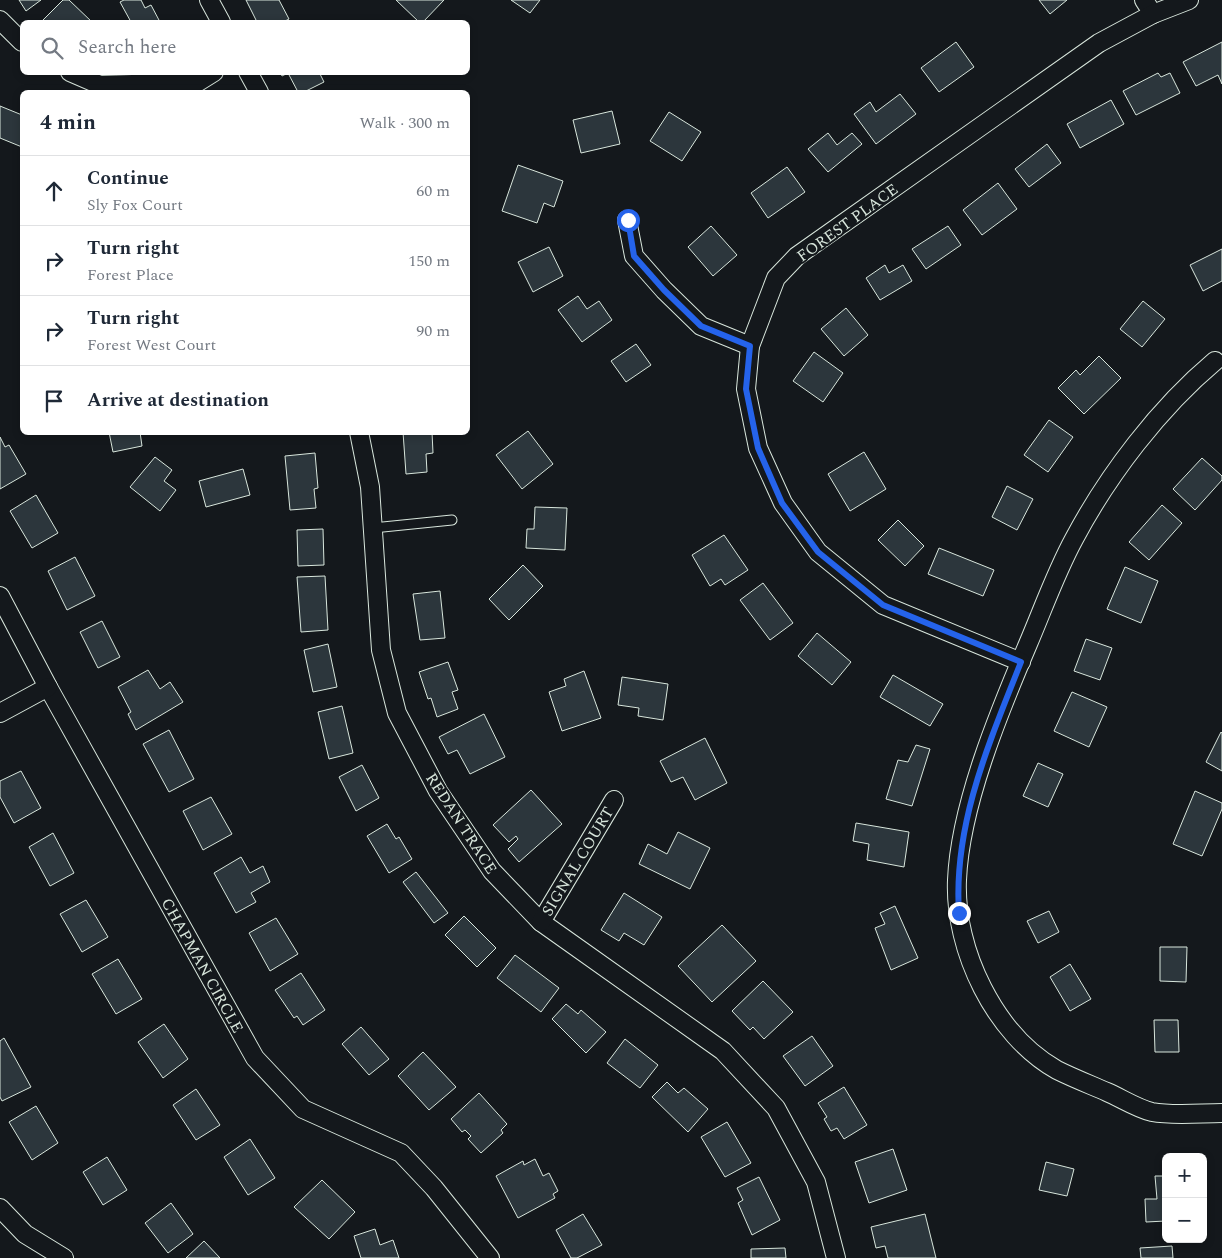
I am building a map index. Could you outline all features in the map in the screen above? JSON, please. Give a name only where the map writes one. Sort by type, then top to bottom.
[{"type":"street","points":[[209,0],[220,20]]},
{"type":"street","name":"FOREST PLACE","points":[[1021,662],[883,605],[818,552],[782,503],[758,448],[746,389],[750,346],[776,278],[797,256],[1148,7],[1189,0]]},
{"type":"street","points":[[0,20],[20,40]]},
{"type":"street","points":[[77,75],[100,85],[198,82],[209,75]]},
{"type":"street","points":[[250,75],[258,90]]},
{"type":"street","points":[[628,220],[634,256],[664,290],[701,326],[750,346]]},
{"type":"street","points":[[1216,362],[1196,378],[1160,415],[1107,485],[1074,540],[1021,662],[989,744],[959,853],[957,883],[964,943],[975,971],[988,998],[1006,1023],[1026,1045],[1056,1069],[1152,1112],[1222,1113]]},
{"type":"street","name":"REDAN TRACE","points":[[360,435],[370,487],[381,650],[397,713],[438,792],[492,871],[541,922],[723,1051],[776,1108],[816,1182],[836,1258]]},
{"type":"street","name":"CHAPMAN CIRCLE","points":[[0,596],[48,687],[255,1058],[303,1109],[401,1153],[434,1188],[490,1258]]},
{"type":"street","points":[[0,713],[48,687]]},
{"type":"street","name":"SIGNAL COURT","points":[[541,922],[614,800]]},
{"type":"street","points":[[0,1208],[25,1234],[64,1258]]},
{"type":"lane","points":[[373,528],[452,520]]},
{"type":"building","points":[[19,0],[41,0],[26,11]]},
{"type":"building","points":[[63,0],[69,0],[90,20],[43,20]]},
{"type":"building","points":[[124,0],[141,0],[145,8],[151,5],[159,20],[130,20],[120,2]]},
{"type":"building","points":[[246,0],[279,0],[289,19],[287,20],[256,20]]},
{"type":"building","points":[[396,0],[444,0],[425,20],[417,20]]},
{"type":"building","points":[[511,0],[540,0],[530,13]]},
{"type":"building","points":[[1039,0],[1067,0],[1050,14]]},
{"type":"building","points":[[956,42],[974,67],[939,92],[921,68]]},
{"type":"building","points":[[1222,42],[1222,84],[1218,75],[1196,86],[1183,62]]},
{"type":"building","points":[[1158,73],[1161,77],[1170,73],[1180,93],[1136,115],[1123,91]]},
{"type":"building","points":[[289,75],[320,75],[324,82],[308,90],[297,90]]},
{"type":"building","points":[[900,94],[916,114],[876,144],[854,114],[870,102],[876,112]]},
{"type":"building","points":[[1111,100],[1124,124],[1080,148],[1067,124]]},
{"type":"building","points":[[0,106],[20,114],[20,146],[0,138]]},
{"type":"building","points":[[612,111],[620,144],[581,153],[573,120]]},
{"type":"building","points":[[669,112],[701,132],[682,161],[650,141]]},
{"type":"building","points":[[828,133],[837,145],[852,133],[862,144],[828,172],[808,149]]},
{"type":"building","points":[[1047,144],[1061,163],[1029,187],[1015,169]]},
{"type":"building","points":[[518,165],[563,181],[554,207],[544,203],[537,223],[502,211]]},
{"type":"building","points":[[787,167],[805,192],[768,218],[751,193]]},
{"type":"building","points":[[998,183],[1017,209],[982,235],[963,210]]},
{"type":"building","points":[[711,226],[737,255],[713,276],[688,247]]},
{"type":"building","points":[[948,226],[961,245],[926,269],[912,249]]},
{"type":"building","points":[[549,247],[563,276],[533,292],[518,262]]},
{"type":"building","points":[[1222,249],[1222,281],[1203,291],[1190,265]]},
{"type":"building","points":[[885,265],[889,273],[903,265],[912,281],[880,300],[866,278]]},
{"type":"building","points":[[578,296],[587,309],[599,301],[612,320],[582,342],[558,310]]},
{"type":"building","points":[[1143,301],[1165,319],[1142,347],[1120,329]]},
{"type":"building","points":[[846,308],[868,335],[844,356],[821,329]]},
{"type":"building","points":[[636,344],[651,365],[626,382],[611,361]]},
{"type":"building","points":[[814,352],[843,373],[823,402],[793,381]]},
{"type":"building","points":[[1099,356],[1121,378],[1084,414],[1058,388],[1076,370],[1080,375]]},
{"type":"building","points":[[1049,420],[1073,437],[1048,472],[1024,455]]},
{"type":"building","points":[[528,431],[553,464],[522,489],[496,455]]},
{"type":"building","points":[[110,435],[140,435],[142,446],[113,452]]},
{"type":"building","points":[[403,435],[432,435],[433,453],[426,454],[427,472],[406,474]]},
{"type":"building","points":[[0,437],[5,447],[9,445],[26,474],[0,489]]},
{"type":"building","points":[[864,452],[886,489],[850,511],[828,474]]},
{"type":"building","points":[[315,453],[318,488],[314,489],[316,508],[290,510],[285,456]]},
{"type":"building","points":[[155,457],[172,470],[164,481],[176,490],[160,511],[130,487]]},
{"type":"building","points":[[1202,458],[1222,476],[1222,480],[1195,510],[1173,489]]},
{"type":"building","points":[[243,469],[250,495],[206,507],[199,481]]},
{"type":"building","points":[[1007,486],[1033,499],[1017,530],[992,517]]},
{"type":"building","points":[[36,495],[58,533],[32,548],[10,511]]},
{"type":"building","points":[[1162,505],[1182,523],[1149,560],[1129,542]]},
{"type":"building","points":[[535,507],[567,508],[565,550],[526,548],[527,529],[534,529]]},
{"type":"building","points":[[898,520],[924,546],[905,566],[878,540]]},
{"type":"building","points":[[323,529],[324,565],[298,566],[297,530]]},
{"type":"building","points":[[724,535],[748,570],[725,585],[721,579],[710,586],[692,555]]},
{"type":"building","points":[[939,548],[994,570],[983,596],[928,574]]},
{"type":"building","points":[[75,557],[95,596],[67,610],[48,571]]},
{"type":"building","points":[[523,565],[543,586],[509,620],[489,599]]},
{"type":"building","points":[[1125,567],[1158,581],[1141,623],[1107,609]]},
{"type":"building","points":[[325,576],[328,630],[301,632],[297,577]]},
{"type":"building","points":[[763,583],[793,623],[770,640],[740,600]]},
{"type":"building","points":[[440,591],[445,638],[420,640],[413,594]]},
{"type":"building","points":[[102,621],[120,657],[98,668],[80,632]]},
{"type":"building","points":[[817,633],[851,662],[832,685],[798,656]]},
{"type":"building","points":[[1086,639],[1112,648],[1100,680],[1074,671]]},
{"type":"building","points":[[328,644],[337,687],[313,692],[304,650]]},
{"type":"building","points":[[448,662],[458,690],[452,692],[458,709],[437,717],[431,698],[428,699],[419,672]]},
{"type":"building","points":[[148,670],[160,689],[170,682],[183,702],[136,730],[128,714],[131,712],[118,687]]},
{"type":"building","points":[[584,671],[601,718],[562,731],[549,692],[566,686],[564,679]]},
{"type":"building","points":[[893,675],[943,704],[930,726],[880,697]]},
{"type":"building","points":[[622,677],[668,684],[663,720],[638,716],[639,708],[618,705]]},
{"type":"building","points":[[1072,692],[1107,707],[1089,747],[1054,731]]},
{"type":"building","points":[[342,706],[353,753],[329,759],[318,712]]},
{"type":"building","points":[[484,714],[505,757],[470,774],[457,750],[448,754],[439,737]]},
{"type":"building","points":[[169,730],[194,779],[169,792],[143,744]]},
{"type":"building","points":[[1222,733],[1222,771],[1206,762]]},
{"type":"building","points":[[705,738],[727,783],[695,800],[683,777],[671,782],[660,761]]},
{"type":"building","points":[[916,745],[930,749],[912,806],[886,799],[898,760],[908,762]]},
{"type":"building","points":[[1038,763],[1063,774],[1048,807],[1023,796]]},
{"type":"building","points":[[362,765],[379,798],[356,811],[339,777]]},
{"type":"building","points":[[21,771],[41,808],[14,823],[0,797],[0,781]]},
{"type":"building","points":[[531,790],[562,824],[519,862],[508,849],[518,839],[516,836],[509,842],[493,825]]},
{"type":"building","points":[[1195,791],[1222,803],[1222,809],[1202,856],[1173,844]]},
{"type":"building","points":[[211,797],[232,834],[203,850],[183,811]]},
{"type":"building","points":[[856,823],[909,832],[904,867],[867,860],[869,844],[853,841]]},
{"type":"building","points":[[387,824],[396,839],[399,837],[412,859],[389,873],[367,836]]},
{"type":"building","points":[[678,832],[710,848],[690,889],[639,864],[648,844],[667,854]]},
{"type":"building","points":[[53,833],[74,873],[50,886],[29,847]]},
{"type":"building","points":[[241,857],[250,873],[263,866],[270,882],[251,893],[256,902],[236,913],[214,873]]},
{"type":"building","points":[[416,872],[448,913],[434,923],[403,882]]},
{"type":"building","points":[[624,893],[662,917],[644,945],[624,933],[619,941],[601,930]]},
{"type":"building","points":[[86,900],[108,937],[82,952],[60,914]]},
{"type":"building","points":[[895,906],[918,958],[891,970],[875,928],[885,924],[880,913]]},
{"type":"building","points":[[1049,911],[1059,932],[1038,943],[1027,921]]},
{"type":"building","points":[[464,916],[496,948],[477,967],[445,935]]},
{"type":"building","points":[[276,918],[298,954],[270,971],[249,933]]},
{"type":"building","points":[[722,925],[756,961],[712,1002],[678,966]]},
{"type":"building","points":[[1160,947],[1187,947],[1186,982],[1160,981]]},
{"type":"building","points":[[515,955],[559,988],[541,1012],[497,978]]},
{"type":"building","points":[[118,959],[142,999],[116,1014],[92,974]]},
{"type":"building","points":[[1070,964],[1091,999],[1070,1011],[1050,977]]},
{"type":"building","points":[[301,973],[325,1010],[303,1025],[297,1016],[294,1018],[275,990]]},
{"type":"building","points":[[763,981],[793,1012],[764,1039],[753,1027],[750,1030],[732,1011]]},
{"type":"building","points":[[566,1004],[578,1014],[581,1010],[606,1032],[586,1053],[552,1019]]},
{"type":"building","points":[[1154,1020],[1178,1020],[1179,1052],[1155,1052]]},
{"type":"building","points":[[164,1024],[188,1059],[163,1078],[138,1042]]},
{"type":"building","points":[[361,1027],[389,1059],[369,1075],[342,1044]]},
{"type":"building","points":[[812,1036],[833,1066],[805,1086],[783,1056]]},
{"type":"building","points":[[4,1038],[31,1087],[2,1101],[0,1097],[0,1041]]},
{"type":"building","points":[[625,1039],[658,1065],[640,1088],[607,1063]]},
{"type":"building","points":[[423,1052],[456,1087],[429,1110],[398,1076]]},
{"type":"building","points":[[667,1082],[678,1093],[684,1088],[708,1109],[688,1132],[652,1097]]},
{"type":"building","points":[[844,1087],[867,1125],[844,1139],[837,1128],[831,1131],[824,1119],[827,1117],[818,1103]]},
{"type":"building","points":[[196,1089],[220,1125],[196,1140],[173,1105]]},
{"type":"building","points":[[479,1093],[507,1124],[501,1130],[503,1133],[481,1153],[468,1139],[471,1136],[465,1130],[462,1132],[451,1119]]},
{"type":"building","points":[[36,1106],[58,1143],[32,1160],[9,1122]]},
{"type":"building","points":[[727,1122],[751,1163],[725,1177],[701,1137]]},
{"type":"building","points":[[250,1139],[275,1178],[248,1195],[224,1157]]},
{"type":"building","points":[[893,1149],[907,1190],[869,1203],[855,1162]]},
{"type":"building","points":[[107,1157],[127,1190],[103,1205],[83,1172]]},
{"type":"building","points":[[535,1159],[543,1176],[549,1173],[558,1191],[553,1194],[555,1198],[518,1218],[496,1176],[523,1161],[524,1165]]},
{"type":"building","points":[[1046,1162],[1074,1169],[1067,1196],[1039,1190]]},
{"type":"building","points":[[1155,1176],[1162,1176],[1162,1221],[1146,1222],[1145,1199],[1157,1199]]},
{"type":"building","points":[[759,1177],[780,1220],[752,1235],[738,1203],[743,1200],[737,1188]]},
{"type":"building","points":[[322,1180],[355,1212],[329,1239],[294,1207]]},
{"type":"building","points":[[171,1203],[193,1234],[168,1253],[145,1223]]},
{"type":"building","points":[[583,1214],[602,1245],[577,1258],[571,1258],[556,1230]]},
{"type":"building","points":[[925,1214],[936,1258],[888,1258],[885,1246],[876,1248],[871,1227]]},
{"type":"building","points":[[375,1229],[380,1245],[393,1240],[399,1258],[361,1258],[354,1236]]},
{"type":"building","points":[[204,1241],[220,1258],[186,1258]]},
{"type":"building","points":[[1172,1246],[1173,1258],[1141,1258],[1140,1248]]},
{"type":"building","points":[[785,1248],[786,1258],[751,1258],[751,1249]]},
{"type":"route","points":[[628,220],[634,256],[664,290],[701,326],[750,346],[746,389],[758,448],[782,503],[818,552],[883,605],[1021,662],[989,744],[965,824],[959,853],[957,883],[959,913]]}]
